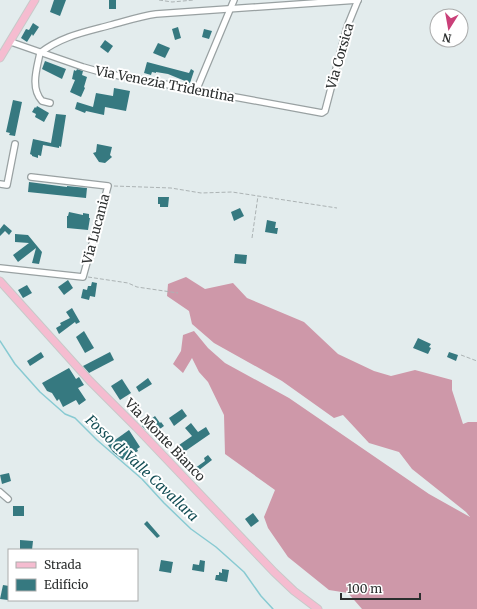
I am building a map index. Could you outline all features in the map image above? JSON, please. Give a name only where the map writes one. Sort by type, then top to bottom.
[{"type":"main road","points":[[0,58],[35,0]]},
{"type":"main road","name":"Via Monte Bianco","points":[[0,281],[90,381],[147,438],[274,572],[294,591],[318,609]]},
{"type":"street","points":[[196,91],[234,0]]},
{"type":"street","points":[[50,103],[42,101],[36,90],[35,79],[40,53],[55,42],[78,33],[163,13],[358,0]]},
{"type":"street","name":"Via Corsica","points":[[323,113],[325,111],[348,27],[358,0]]},
{"type":"street","name":"Via Venezia Tridentina","points":[[11,42],[40,53],[104,73],[323,113]]},
{"type":"street","points":[[0,184],[7,185],[16,144]]},
{"type":"street","name":"Via Lucania","points":[[31,178],[108,186],[84,277]]},
{"type":"street","points":[[0,268],[84,277]]},
{"type":"street","points":[[0,492],[8,498]]},
{"type":"path","points":[[158,0],[172,2],[194,0]]},
{"type":"path","points":[[108,186],[171,188],[201,193],[228,192],[337,208]]},
{"type":"path","points":[[252,238],[258,196]]},
{"type":"path","points":[[84,277],[128,283],[136,287],[178,293]]},
{"type":"path","points":[[461,354],[477,362]]},
{"type":"shaded area","points":[[186,277],[205,289],[233,283],[247,298],[304,322],[338,354],[374,371],[391,376],[415,370],[452,380],[452,390],[463,424],[468,422],[477,422],[477,609],[362,609],[348,593],[329,590],[288,557],[268,528],[264,517],[275,490],[225,454],[224,415],[208,382],[199,372],[192,358],[183,373],[173,364],[181,351],[183,335],[194,331],[208,348],[225,363],[289,398],[429,494],[470,517],[466,512],[412,469],[399,452],[369,443],[343,415],[334,418],[282,381],[214,343],[192,324],[189,311],[167,296],[168,284]]},
{"type":"building","points":[[54,0],[66,0],[60,16],[50,12]]},
{"type":"building","points":[[109,0],[116,0],[116,9],[109,9]]},
{"type":"building","points":[[33,23],[39,27],[27,42],[21,38],[26,29],[29,30]]},
{"type":"building","points":[[178,27],[181,38],[175,40],[172,29]]},
{"type":"building","points":[[204,29],[212,31],[209,39],[202,37]]},
{"type":"building","points":[[105,40],[113,46],[108,53],[100,47]]},
{"type":"building","points":[[158,43],[170,48],[165,58],[153,53]]},
{"type":"building","points":[[45,61],[66,69],[62,79],[42,69]]},
{"type":"building","points":[[147,62],[189,73],[191,69],[194,71],[190,83],[168,74],[152,72],[151,75],[144,73]]},
{"type":"building","points":[[77,69],[83,71],[82,75],[87,77],[85,88],[81,97],[70,92],[75,80],[72,79],[74,70],[76,71]]},
{"type":"building","points":[[114,88],[130,91],[126,111],[105,107],[104,115],[86,111],[85,113],[75,109],[77,102],[93,107],[96,93],[113,96]]},
{"type":"building","points":[[13,100],[22,102],[15,136],[9,135],[10,133],[6,132]]},
{"type":"building","points":[[37,106],[49,113],[44,122],[35,117],[36,114],[32,112]]},
{"type":"building","points":[[56,114],[66,115],[61,147],[59,146],[59,148],[43,145],[41,156],[38,155],[38,158],[32,156],[30,154],[33,139],[51,143]]},
{"type":"building","points":[[97,144],[112,147],[110,155],[112,157],[105,163],[99,162],[93,153],[96,152]]},
{"type":"building","points":[[29,182],[87,188],[86,198],[28,192]]},
{"type":"building","points":[[158,197],[169,197],[168,207],[160,207],[160,204],[158,204]]},
{"type":"building","points":[[240,208],[244,216],[234,221],[231,212]]},
{"type":"building","points":[[69,212],[83,215],[83,213],[89,214],[90,218],[88,230],[67,228],[67,216]]},
{"type":"building","points":[[267,220],[276,222],[275,228],[278,228],[277,234],[265,232]]},
{"type":"building","points":[[4,224],[12,231],[9,235],[5,231],[0,236],[0,229]]},
{"type":"building","points":[[15,234],[28,235],[42,252],[39,264],[32,263],[36,248],[18,262],[13,255],[29,243],[15,242]]},
{"type":"building","points":[[235,254],[247,255],[246,264],[234,263]]},
{"type":"building","points":[[68,280],[73,288],[64,295],[58,287]]},
{"type":"building","points":[[92,282],[97,283],[95,297],[90,296],[89,300],[81,298],[83,289],[87,290],[88,286],[91,286]]},
{"type":"building","points":[[27,285],[32,293],[23,298],[18,290]]},
{"type":"building","points":[[72,308],[80,322],[76,324],[75,322],[59,334],[56,328],[61,325],[60,323],[70,318],[66,312]]},
{"type":"building","points":[[84,331],[94,348],[85,353],[76,337]]},
{"type":"building","points":[[418,338],[431,344],[428,354],[413,348]]},
{"type":"building","points":[[41,352],[44,357],[30,366],[27,361]]},
{"type":"building","points":[[110,352],[114,360],[89,373],[83,366]]},
{"type":"building","points":[[449,352],[458,355],[456,361],[447,357]]},
{"type":"building","points":[[69,368],[76,379],[79,377],[84,385],[78,388],[86,400],[79,405],[76,400],[63,407],[59,399],[57,401],[52,393],[47,391],[42,383]]},
{"type":"building","points":[[148,378],[152,384],[139,392],[136,387]]},
{"type":"building","points":[[122,379],[131,393],[120,400],[111,386]]},
{"type":"building","points":[[182,409],[187,416],[174,426],[169,418]]},
{"type":"building","points":[[155,416],[164,426],[157,431],[152,425],[146,430],[142,426]]},
{"type":"building","points":[[191,423],[198,432],[206,427],[210,434],[184,452],[179,445],[192,436],[185,428]]},
{"type":"building","points":[[129,430],[140,447],[137,449],[138,451],[130,456],[134,459],[132,462],[128,459],[126,462],[113,452],[108,445]]},
{"type":"building","points":[[208,455],[212,460],[194,474],[191,471],[205,461],[204,458]]},
{"type":"building","points":[[9,473],[11,481],[2,484],[0,475]]},
{"type":"building","points":[[13,506],[24,506],[24,516],[13,516]]},
{"type":"building","points":[[253,513],[259,521],[251,527],[245,519]]},
{"type":"building","points":[[147,521],[160,536],[157,538],[144,524]]},
{"type":"building","points":[[20,540],[33,541],[32,549],[20,549]]},
{"type":"building","points":[[161,560],[173,562],[171,573],[159,571]]},
{"type":"building","points":[[200,560],[205,561],[204,572],[192,570],[193,564],[199,565]]},
{"type":"building","points":[[222,569],[229,570],[227,582],[215,580],[216,575],[219,575],[219,572],[222,573]]},
{"type":"building","points":[[3,585],[8,586],[8,600],[0,599]]},
{"type":"waterway","name":"Fosso di Valle Cavallara","points":[[0,341],[15,364],[40,392],[65,414],[75,418],[97,440],[142,479],[191,529],[216,547],[244,572],[261,596],[273,609]]}]
